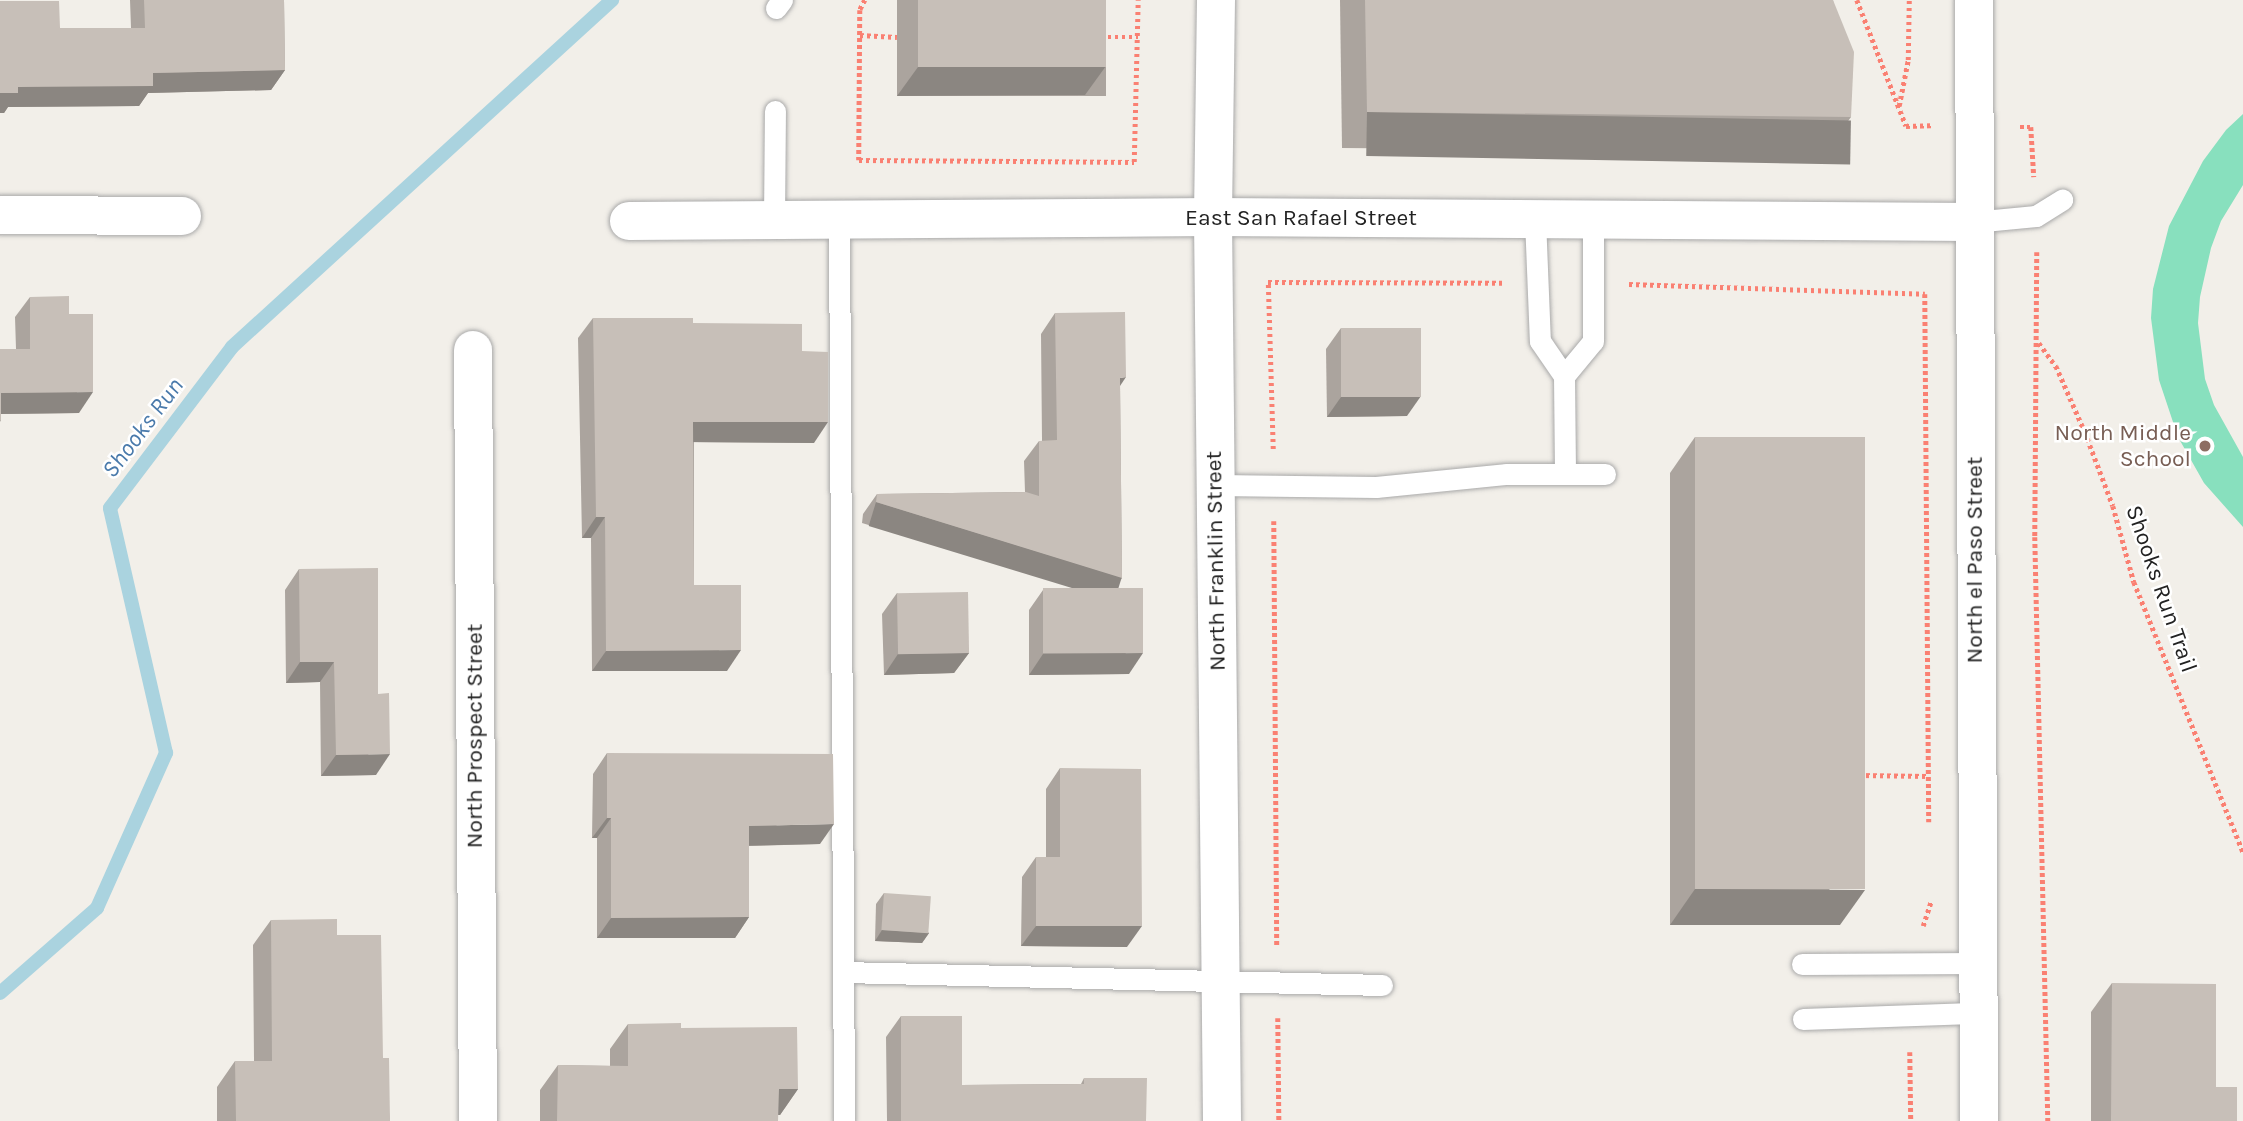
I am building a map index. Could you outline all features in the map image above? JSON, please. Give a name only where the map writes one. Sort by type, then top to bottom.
[{"type":"street","name":"North Franklin Street","points":[[1216,0],[1213,217],[1222,1121]]},
{"type":"street","name":"North el Paso Street","points":[[1974,0],[1979,1121]]},
{"type":"street","points":[[0,215],[182,216]]},
{"type":"street","name":"East San Rafael Street","points":[[629,221],[1213,217],[1973,222]]},
{"type":"street","name":"North Prospect Street","points":[[473,350],[478,1121]]},
{"type":"lane","points":[[774,220],[775,111]]},
{"type":"lane","points":[[1973,222],[2036,216],[2062,200]]},
{"type":"lane","points":[[1535,219],[1540,341],[1564,376],[1565,474]]},
{"type":"lane","points":[[1564,376],[1593,341],[1593,220]]},
{"type":"lane","points":[[839,221],[844,1121]]},
{"type":"lane","points":[[1216,485],[1376,487],[1507,474],[1605,474]]},
{"type":"lane","points":[[1802,964],[1978,963]]},
{"type":"lane","points":[[843,972],[1382,985]]},
{"type":"lane","points":[[1804,1018],[1979,1013]]},
{"type":"path","points":[[865,0],[860,10],[859,160],[1134,162],[1138,0]]},
{"type":"path","points":[[1857,0],[1906,126]]},
{"type":"path","points":[[1899,107],[1908,60],[1909,0]]},
{"type":"path","points":[[860,35],[897,37]]},
{"type":"path","points":[[1098,37],[1138,37]]},
{"type":"path","points":[[1279,1121],[1274,485],[1268,282],[1536,284]]},
{"type":"path","points":[[1592,282],[1925,294],[1929,832]]},
{"type":"path","name":"Shooks Run Trail","points":[[2048,1121],[2035,537],[2038,343],[2056,366],[2085,432],[2113,506],[2134,582],[2243,852]]},
{"type":"path","points":[[1853,775],[1928,776]]},
{"type":"path","points":[[1910,963],[1931,901],[1930,887]]},
{"type":"path","points":[[1909,1016],[1911,1121]]},
{"type":"green space","points":[[2243,114],[2243,185],[2221,221],[2211,248],[2200,297],[2198,323],[2205,379],[2214,405],[2243,457],[2243,527],[2204,483],[2178,437],[2159,380],[2151,318],[2153,289],[2169,226],[2203,161],[2226,130]]},
{"type":"building","points":[[144,0],[284,0],[285,70],[153,73],[153,86],[18,87],[18,93],[0,93],[0,1],[59,1],[60,28],[145,28]]},
{"type":"building","points":[[918,0],[1106,0],[1106,67],[918,67]]},
{"type":"building","points":[[1365,0],[1833,0],[1854,52],[1851,117],[1367,112]]},
{"type":"building","points":[[69,296],[69,314],[93,314],[93,392],[1,393],[0,420],[0,349],[30,349],[30,297]]},
{"type":"building","points":[[1125,312],[1126,377],[1120,378],[1122,578],[876,502],[877,494],[1026,492],[1039,496],[1039,441],[1057,440],[1055,313]]},
{"type":"building","points":[[593,318],[693,318],[693,323],[802,324],[802,351],[828,352],[828,422],[693,422],[694,585],[741,585],[741,650],[606,651],[605,517],[596,517]]},
{"type":"building","points":[[1341,328],[1421,328],[1421,397],[1341,397]]},
{"type":"building","points":[[1695,437],[1865,437],[1865,889],[1695,889]]},
{"type":"building","points":[[378,568],[378,694],[389,693],[390,754],[336,755],[334,662],[300,662],[299,569]]},
{"type":"building","points":[[1043,588],[1143,588],[1143,653],[1043,653]]},
{"type":"building","points":[[968,592],[969,653],[898,654],[897,593]]},
{"type":"building","points":[[607,753],[833,754],[834,824],[749,826],[749,917],[611,918],[611,818],[607,818]]},
{"type":"building","points":[[1060,768],[1141,769],[1142,926],[1036,926],[1036,857],[1060,857]]},
{"type":"building","points":[[884,893],[931,896],[928,933],[881,930]]},
{"type":"building","points":[[337,919],[337,935],[381,935],[383,1058],[389,1058],[390,1121],[236,1121],[235,1061],[272,1061],[271,920]]},
{"type":"building","points":[[2112,983],[2216,984],[2216,1087],[2237,1087],[2237,1121],[2111,1121]]},
{"type":"building","points":[[901,1016],[962,1016],[962,1085],[1084,1084],[1084,1078],[1147,1078],[1146,1121],[901,1121]]},
{"type":"building","points":[[681,1023],[681,1028],[797,1027],[798,1089],[779,1089],[778,1121],[557,1121],[558,1065],[628,1066],[628,1024]]},
{"type":"waterway","name":"Shooks Run","points":[[0,993],[97,908],[166,753],[110,508],[232,347],[612,0]]},
{"type":"place","name":"North Middle School","points":[[2205,446]]}]
